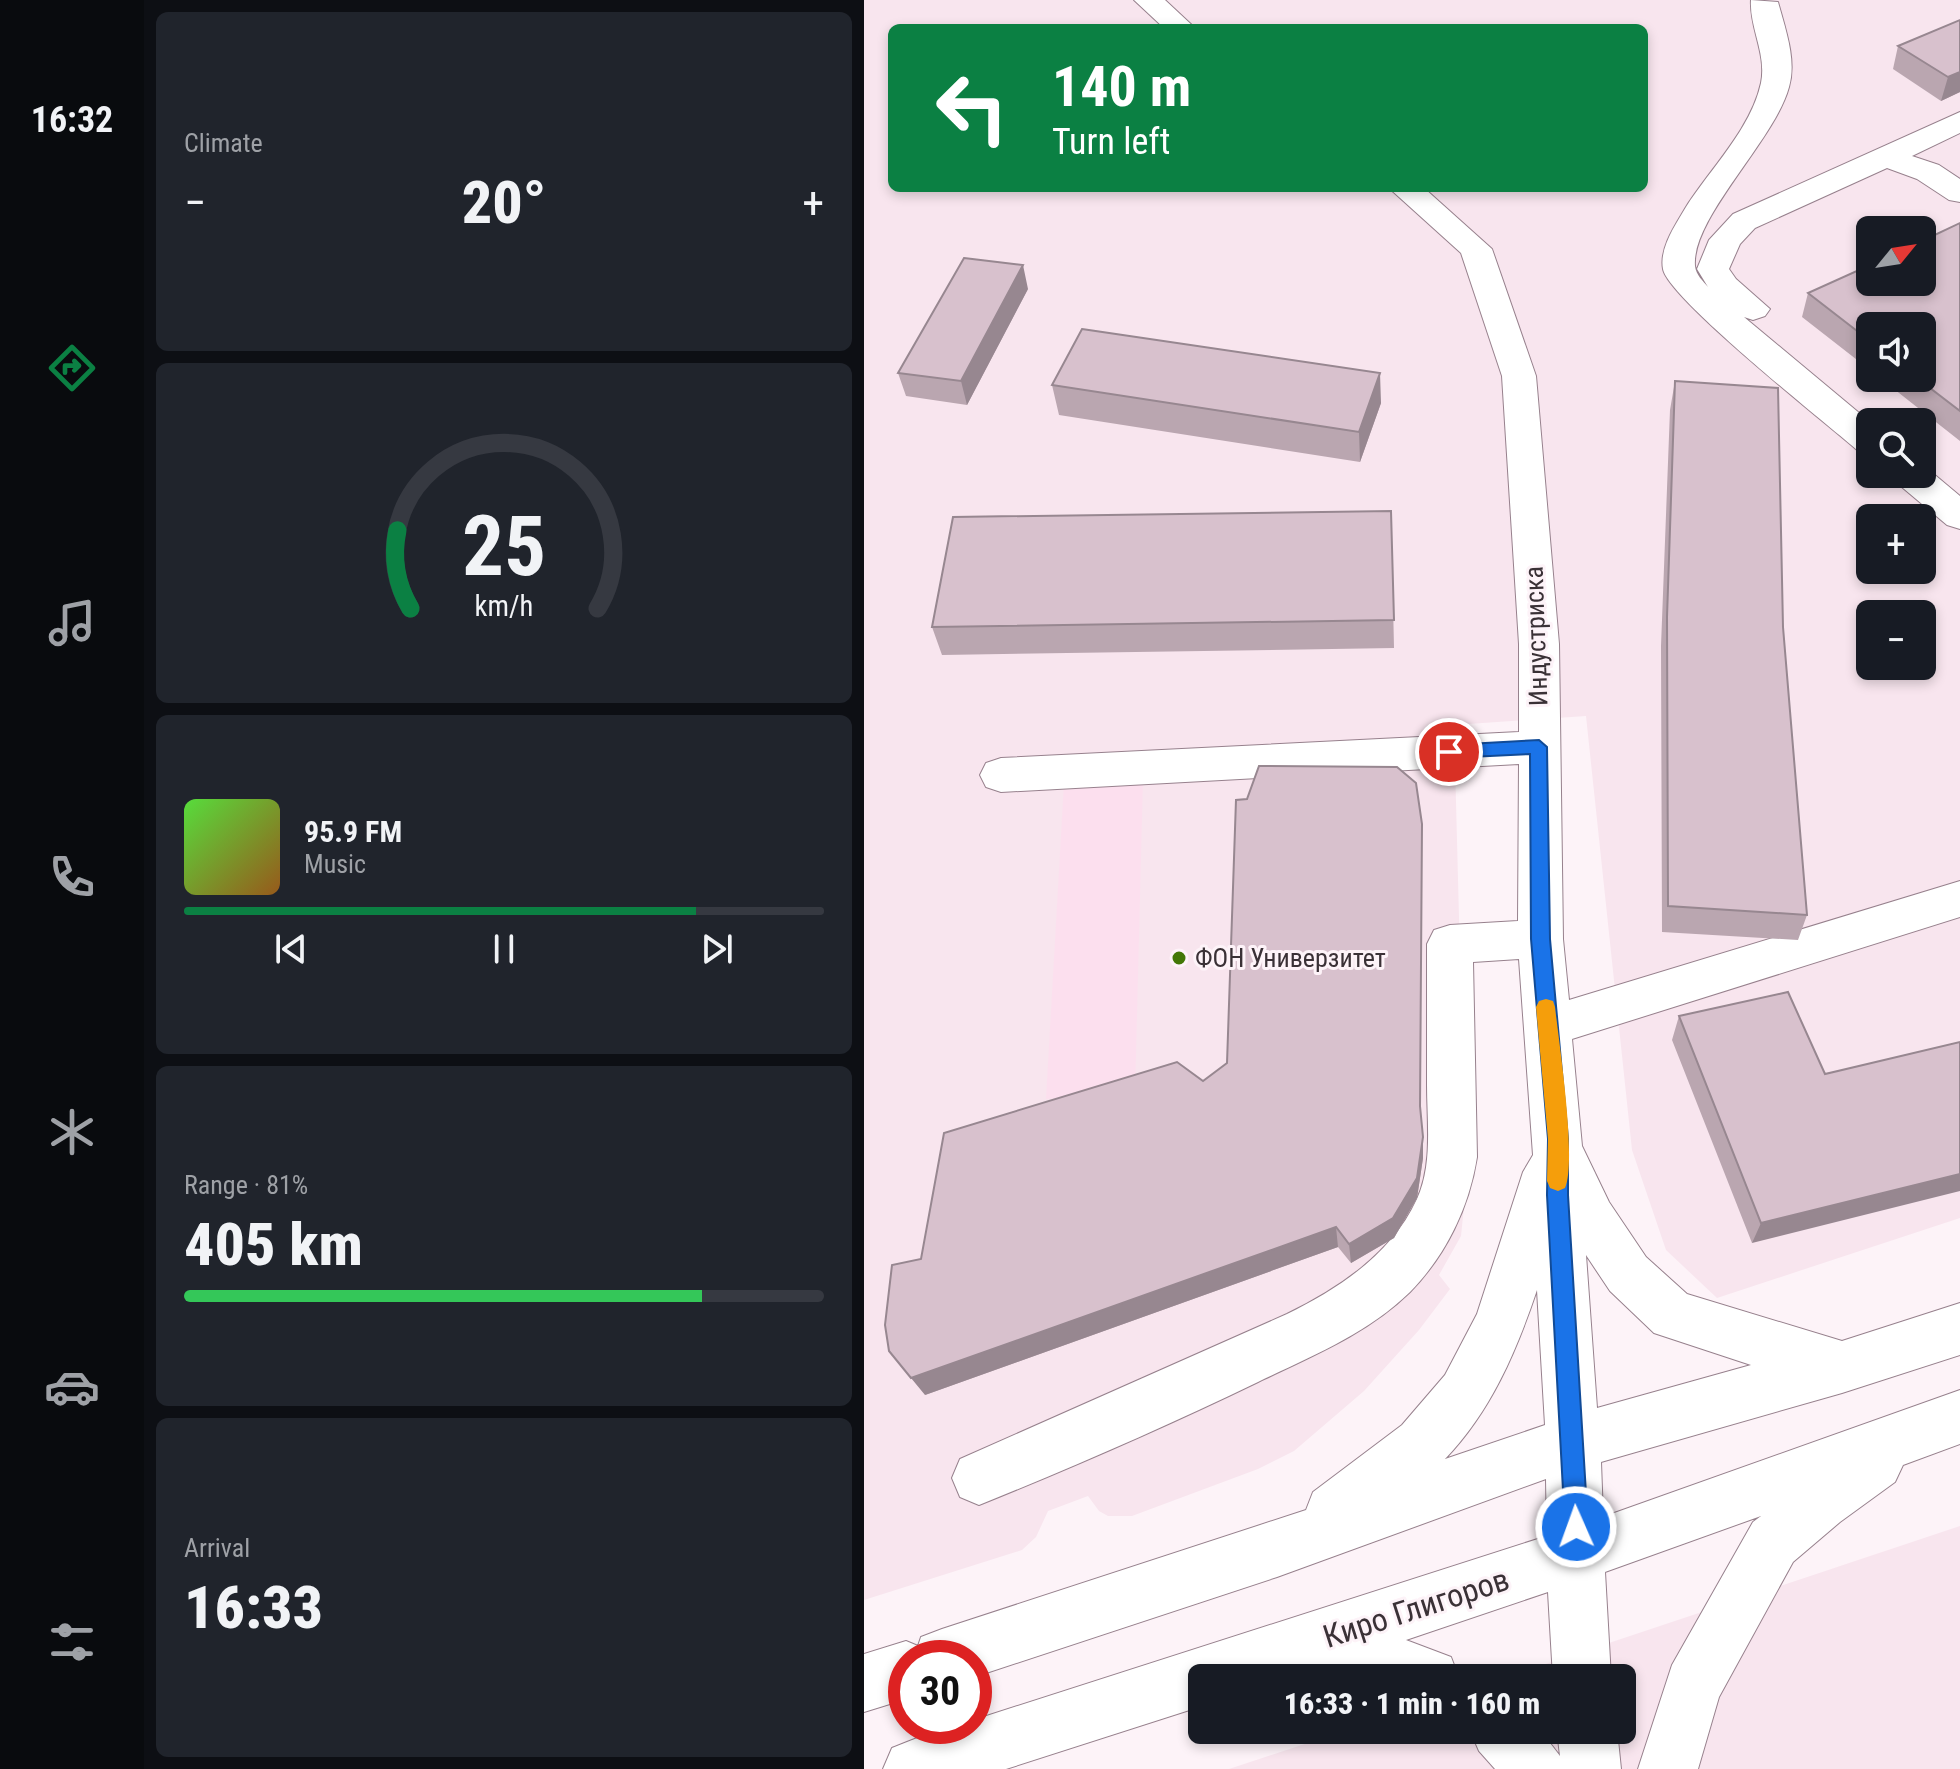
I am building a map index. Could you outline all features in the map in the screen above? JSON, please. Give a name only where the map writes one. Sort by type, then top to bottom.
[{"type":"street","points":[[1148,0],[1176,24]]},
{"type":"street","points":[[1764,2],[1776,54],[1775,85],[1757,129],[1696,214],[1680,247],[1679,269],[1696,294],[1856,429]]},
{"type":"street","points":[[1875,408],[1724,286],[1713,269],[1725,240],[1744,221],[1960,121]]},
{"type":"street","points":[[1886,157],[1928,172],[1960,193]]},
{"type":"street","name":"Индустриска","points":[[1410,192],[1476,249],[1519,376],[1539,644],[1540,939],[1558,1139],[1557,1195],[1573,1445],[1581,1664]]},
{"type":"street","points":[[1936,458],[1960,478]]},
{"type":"street","points":[[1927,488],[1960,516]]},
{"type":"street","points":[[1001,775],[1539,747]]},
{"type":"street","points":[[1547,1027],[1837,918],[1960,899]]},
{"type":"street","points":[[979,1478],[1215,1375],[1324,1323],[1378,1288],[1432,1224],[1449,1180],[1452,1157],[1450,944],[1540,939]]},
{"type":"street","points":[[1558,1139],[1590,1217],[1628,1274],[1672,1315],[1842,1367]]},
{"type":"street","points":[[1277,1549],[1394,1468],[1442,1422],[1465,1393],[1495,1334],[1558,1139]]},
{"type":"street","points":[[992,1642],[1277,1549],[1497,1467],[1650,1419],[1842,1367],[1960,1329]]},
{"type":"street","points":[[1668,1769],[1693,1686],[1773,1542],[1820,1502],[1943,1422]]},
{"type":"street","name":"Киро Глигоров","points":[[913,1769],[1287,1651],[1577,1554],[1943,1422]]},
{"type":"street","points":[[1287,1651],[1373,1664]]},
{"type":"street","points":[[864,1683],[888,1676]]},
{"type":"street","points":[[1513,1744],[1535,1769]]},
{"type":"street","points":[[1588,1744],[1591,1769]]},
{"type":"shaded area","points":[[864,0],[1960,0],[1960,1218],[1717,1298],[1666,1250],[1632,1150],[1586,716],[1454,725],[1466,1187],[1461,1236],[1439,1275],[1450,1289],[1419,1330],[1364,1391],[1294,1451],[1258,1469],[1132,1516],[1108,1516],[1099,1511],[1088,1496],[1048,1511],[1036,1537],[1022,1550],[864,1600]]},
{"type":"shaded area","points":[[1143,778],[1135,1093],[1046,1099],[1064,783]]},
{"type":"shaded area","points":[[1960,1526],[1960,1769],[1229,1769],[1305,1744],[1636,1744],[1636,1664],[1546,1664]]},
{"type":"building","points":[[1960,20],[1960,72],[1948,77],[1898,46]]},
{"type":"building","points":[[1960,223],[1960,411],[1935,392],[1936,312],[1856,312],[1856,330],[1808,293],[1856,271],[1856,296],[1936,296],[1936,234]]},
{"type":"building","points":[[964,258],[1023,265],[961,381],[898,373]]},
{"type":"building","points":[[1082,329],[1380,373],[1359,432],[1052,385]]},
{"type":"building","points":[[1675,381],[1778,388],[1783,627],[1807,915],[1668,906],[1667,617]]},
{"type":"building","points":[[1391,511],[1394,620],[932,627],[953,517]]},
{"type":"building","points":[[1259,766],[1397,767],[1416,783],[1422,824],[1420,1106],[1423,1137],[1417,1178],[1393,1218],[1349,1244],[1336,1227],[911,1378],[889,1351],[885,1325],[892,1265],[921,1259],[944,1133],[1177,1062],[1203,1081],[1227,1063],[1236,800],[1247,799]]},
{"type":"building","points":[[1788,992],[1825,1074],[1960,1042],[1960,1174],[1761,1223],[1679,1016]]},
{"type":"slow traffic","points":[[1546,1007],[1558,1139],[1558,1181]]},
{"type":"place","name":"ФОН Универзитет","points":[[1179,958]]},
{"type":"route","points":[[1449,752],[1539,747],[1540,939],[1558,1139],[1557,1195],[1576,1527]]}]
